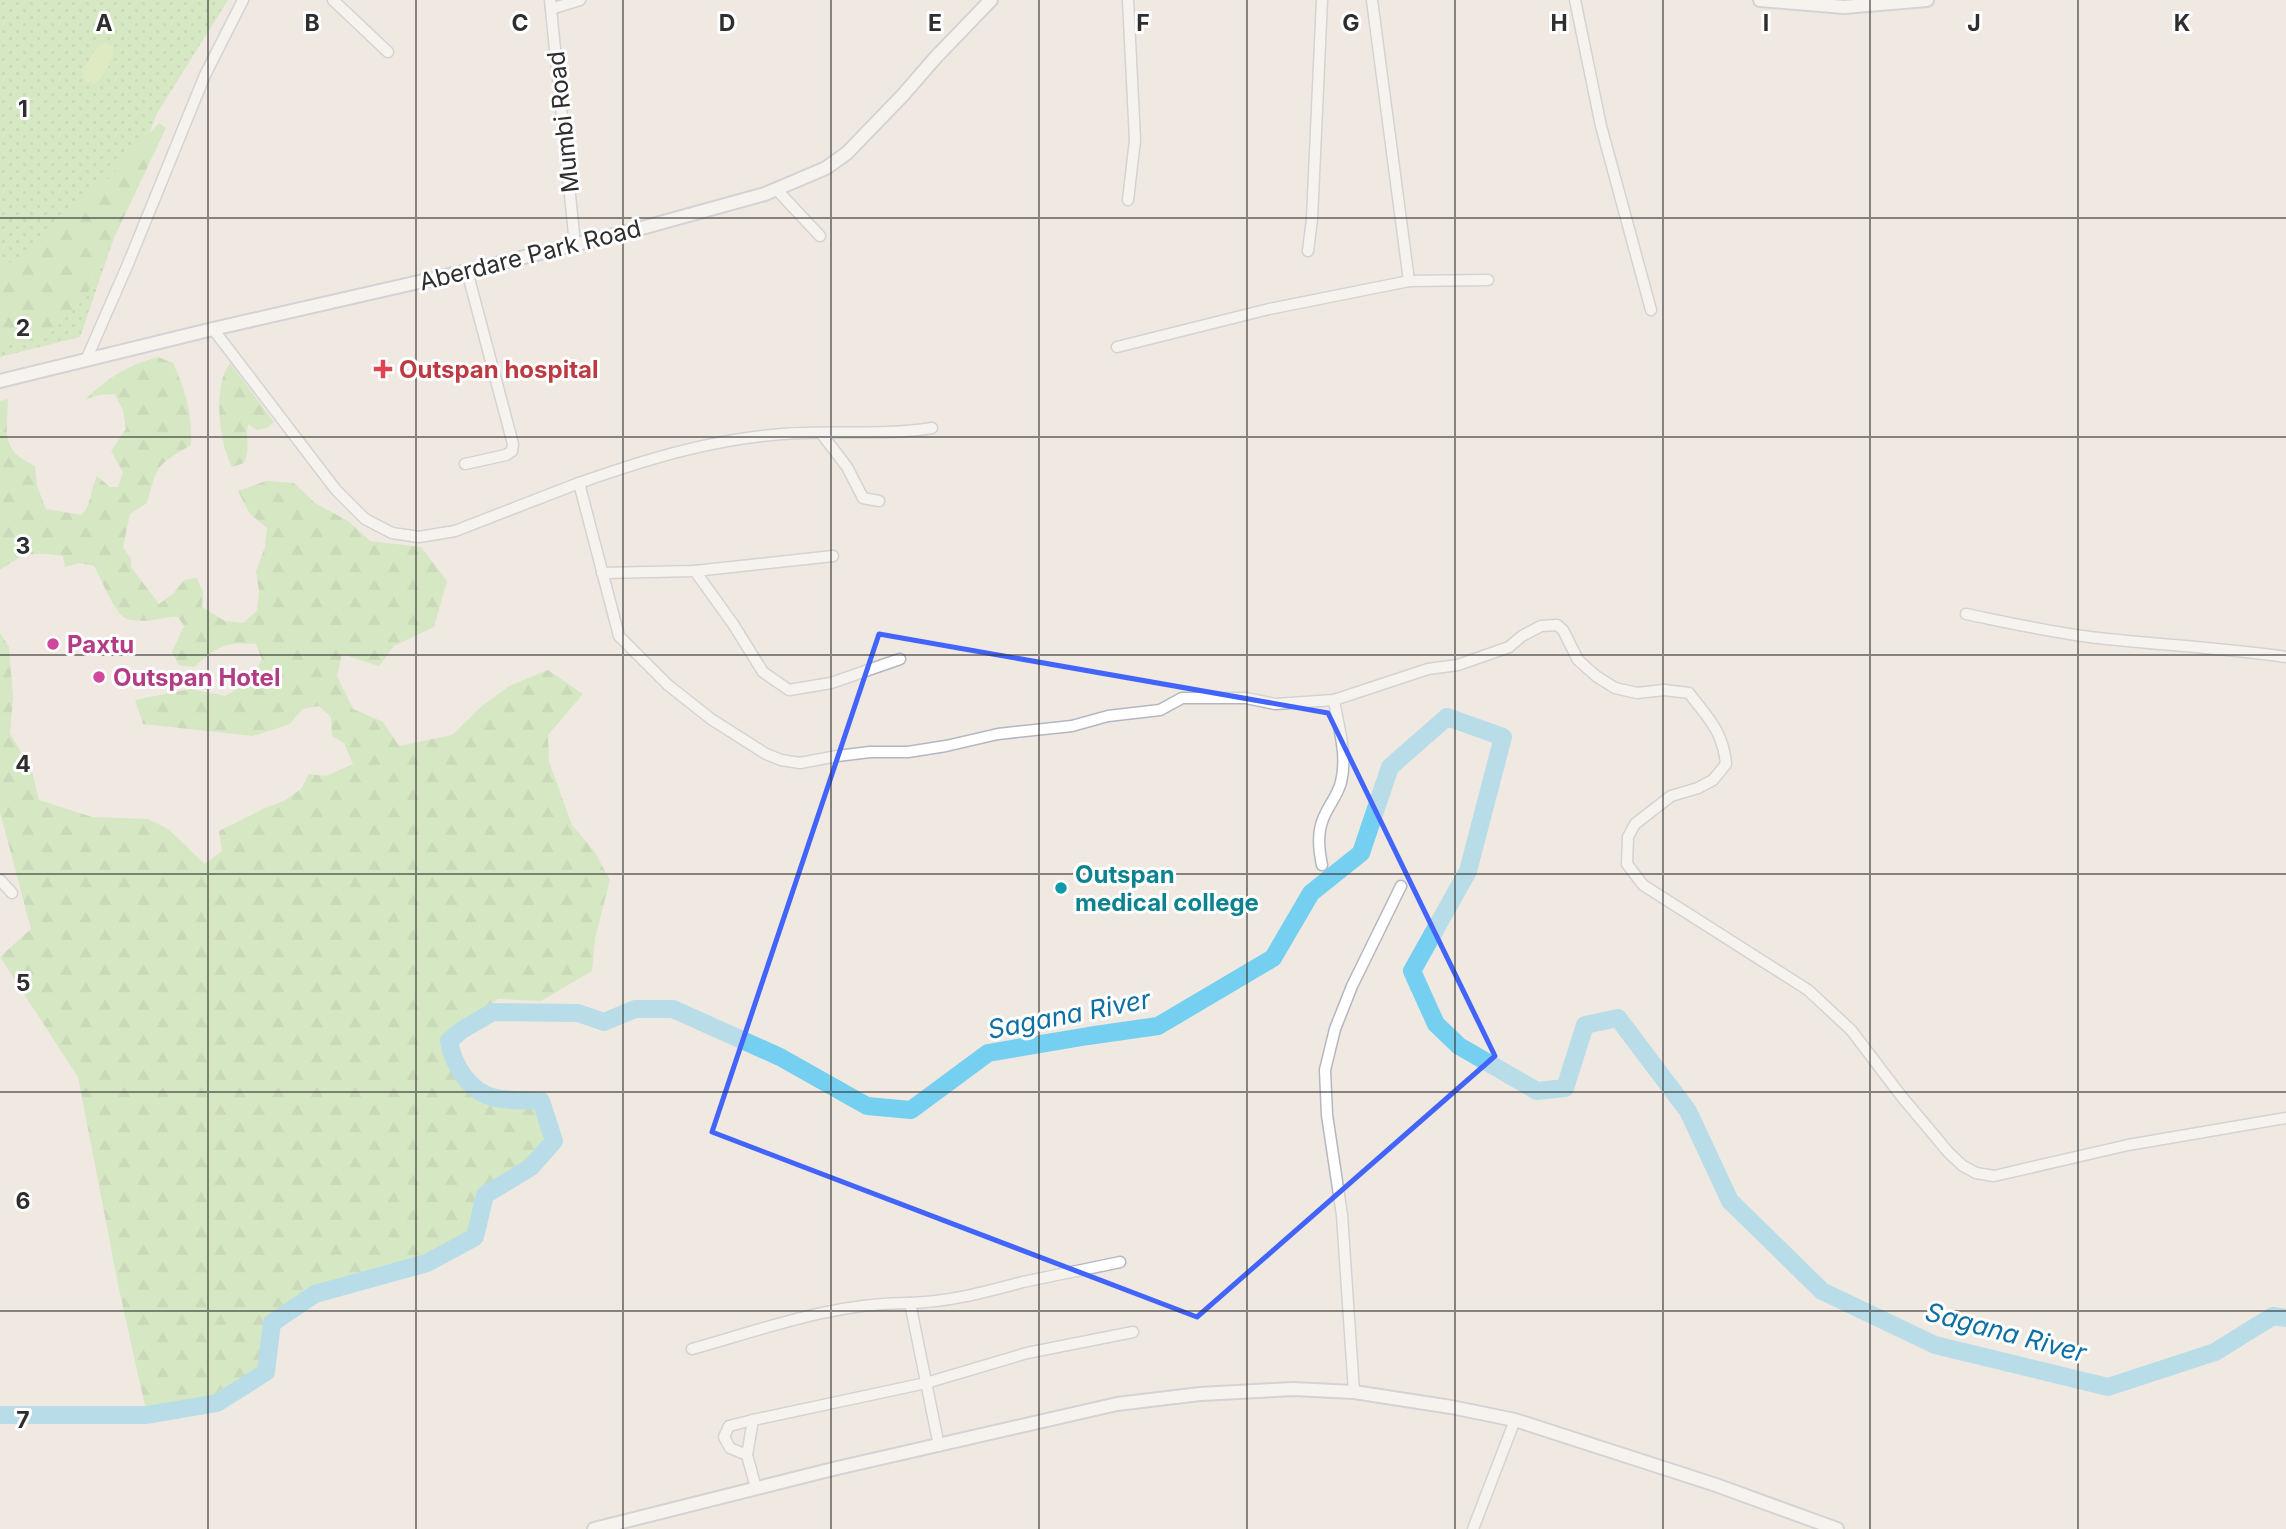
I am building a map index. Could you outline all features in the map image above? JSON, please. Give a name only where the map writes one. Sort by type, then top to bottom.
[{"type":"street","points":[[86,360],[205,75],[243,0]]},
{"type":"street","points":[[333,0],[388,52]]},
{"type":"street","points":[[550,4],[580,0]]},
{"type":"street","name":"Aberdare Park Road","points":[[0,380],[467,271],[708,210],[776,190],[826,168],[847,153],[991,0]]},
{"type":"street","points":[[1128,0],[1135,140],[1128,200]]},
{"type":"street","points":[[1308,251],[1312,219],[1322,0]]},
{"type":"street","points":[[1372,0],[1409,281]]},
{"type":"street","points":[[1575,0],[1601,126],[1651,310]]},
{"type":"street","points":[[1760,0],[1844,7],[1927,0]]},
{"type":"street","name":"Mumbi Road","points":[[550,4],[575,244]]},
{"type":"street","points":[[776,190],[820,236]]},
{"type":"street","points":[[465,464],[506,455],[512,451],[513,444],[467,271]]},
{"type":"street","points":[[1117,347],[1269,309],[1409,281],[1488,280]]},
{"type":"street","points":[[213,329],[336,490],[365,519],[392,533],[419,537],[455,531],[643,460],[687,448],[756,437],[907,432],[932,428]]},
{"type":"street","points":[[821,433],[847,467],[863,498],[879,502]]},
{"type":"street","points":[[579,483],[619,636],[668,685],[711,719],[766,754],[800,763],[870,752],[946,746],[998,734],[1072,726],[1108,716],[1160,710],[1182,698],[1246,698],[1275,704],[1334,700],[1428,669],[1458,664],[1509,647],[1541,626],[1557,625],[1563,630],[1578,660],[1596,676],[1615,688],[1637,693],[1664,690],[1689,693],[1720,734],[1726,764],[1713,779],[1698,788],[1671,796],[1635,824],[1628,837],[1626,864],[1643,885],[1808,990],[1851,1030],[1902,1097],[1963,1166],[1976,1173],[1994,1176],[2128,1145],[2286,1118]]},
{"type":"street","points":[[602,573],[695,571],[833,556]]},
{"type":"street","points":[[695,571],[733,624],[762,672],[789,690],[831,683],[900,659]]},
{"type":"street","points":[[1966,614],[2095,638],[2238,650],[2286,657]]},
{"type":"street","points":[[1322,865],[1318,845],[1322,821],[1341,784],[1343,769],[1344,752],[1334,700]]},
{"type":"street","points":[[0,880],[12,893]]},
{"type":"street","points":[[1354,1392],[1342,1215],[1327,1115],[1325,1070],[1335,1029],[1352,986],[1401,886]]},
{"type":"street","points":[[692,1349],[821,1313],[888,1303],[940,1302],[1121,1262]]},
{"type":"street","points":[[910,1303],[939,1446]]},
{"type":"street","points":[[747,1455],[730,1448],[724,1437],[729,1426],[926,1383],[1027,1353],[1133,1332]]},
{"type":"street","points":[[594,1529],[833,1469],[1080,1412],[1155,1399],[1293,1389],[1354,1392],[1515,1420],[1716,1485],[1838,1529]]},
{"type":"street","points":[[753,1420],[747,1455],[756,1488]]},
{"type":"street","points":[[1473,1529],[1515,1420]]},
{"type":"highlighted area","points":[[879,634],[1328,713],[1495,1056],[1197,1317],[712,1132]]},
{"type":"green space","points":[[0,0],[228,0],[156,115],[80,337],[0,357]]},
{"type":"green space","points":[[105,42],[113,46],[108,66],[95,84],[85,82],[82,70],[98,46]]},
{"type":"green space","points":[[159,123],[166,128],[86,297],[53,330],[0,346],[0,269],[19,257],[69,207],[108,179]]},
{"type":"green space","points":[[158,357],[173,363],[181,383],[189,412],[191,445],[171,457],[156,473],[147,503],[130,514],[123,547],[131,559],[131,567],[159,604],[173,594],[184,580],[197,578],[203,592],[202,607],[225,621],[243,623],[257,611],[259,591],[256,571],[265,547],[267,528],[250,514],[238,491],[266,481],[294,483],[315,503],[348,521],[370,541],[421,547],[447,581],[434,627],[394,646],[379,666],[342,654],[337,676],[353,709],[383,722],[399,746],[452,735],[481,707],[509,686],[548,670],[583,694],[548,735],[549,762],[572,825],[594,851],[610,880],[595,938],[592,971],[541,1001],[498,999],[462,1022],[449,1041],[459,1068],[479,1090],[501,1099],[541,1101],[554,1141],[531,1167],[485,1195],[475,1237],[427,1263],[315,1294],[272,1323],[266,1372],[217,1403],[147,1415],[119,1289],[78,1077],[0,957],[31,929],[0,812],[0,633],[9,647],[13,698],[10,733],[32,771],[39,800],[92,817],[148,819],[168,829],[205,864],[222,851],[219,831],[284,801],[301,789],[309,774],[326,776],[353,764],[344,743],[332,736],[331,717],[319,706],[302,709],[290,724],[253,736],[143,724],[135,700],[190,689],[225,696],[250,682],[262,659],[256,644],[228,645],[216,650],[194,667],[179,665],[172,652],[184,626],[178,617],[145,621],[122,616],[94,566],[79,563],[65,567],[63,556],[37,554],[16,560],[0,570],[0,401],[8,399],[8,440],[16,454],[35,466],[37,486],[46,509],[82,515],[97,476],[110,487],[118,487],[123,472],[111,451],[126,429],[123,411],[115,394],[99,395],[85,400],[119,373]]},
{"type":"green space","points":[[230,363],[274,422],[267,428],[256,430],[248,424],[246,458],[244,463],[232,467],[227,456],[219,414],[221,386]]},
{"type":"waterway","name":"Sagana River","points":[[0,1415],[147,1415],[217,1403],[266,1372],[272,1323],[315,1294],[427,1263],[475,1237],[485,1195],[531,1167],[554,1141],[541,1101],[507,1100],[487,1095],[464,1077],[454,1059],[449,1041],[493,1012],[578,1013],[604,1022],[635,1009],[673,1009],[780,1057],[867,1106],[911,1110],[988,1053],[1158,1026],[1273,958],[1311,893],[1361,853],[1390,767],[1447,717],[1503,737],[1468,871],[1412,971],[1436,1024],[1459,1046],[1537,1091],[1565,1088],[1585,1025],[1618,1018],[1688,1111],[1730,1201],[1822,1291],[1935,1345],[2108,1387],[2215,1352],[2273,1316],[2286,1318]]},
{"type":"place","name":"Outspan hospital","points":[[383,369]]},
{"type":"place","name":"Paxtu","points":[[53,644]]},
{"type":"place","name":"Outspan Hotel","points":[[99,677]]},
{"type":"place","name":"Outspan medical college","points":[[1061,888]]}]
